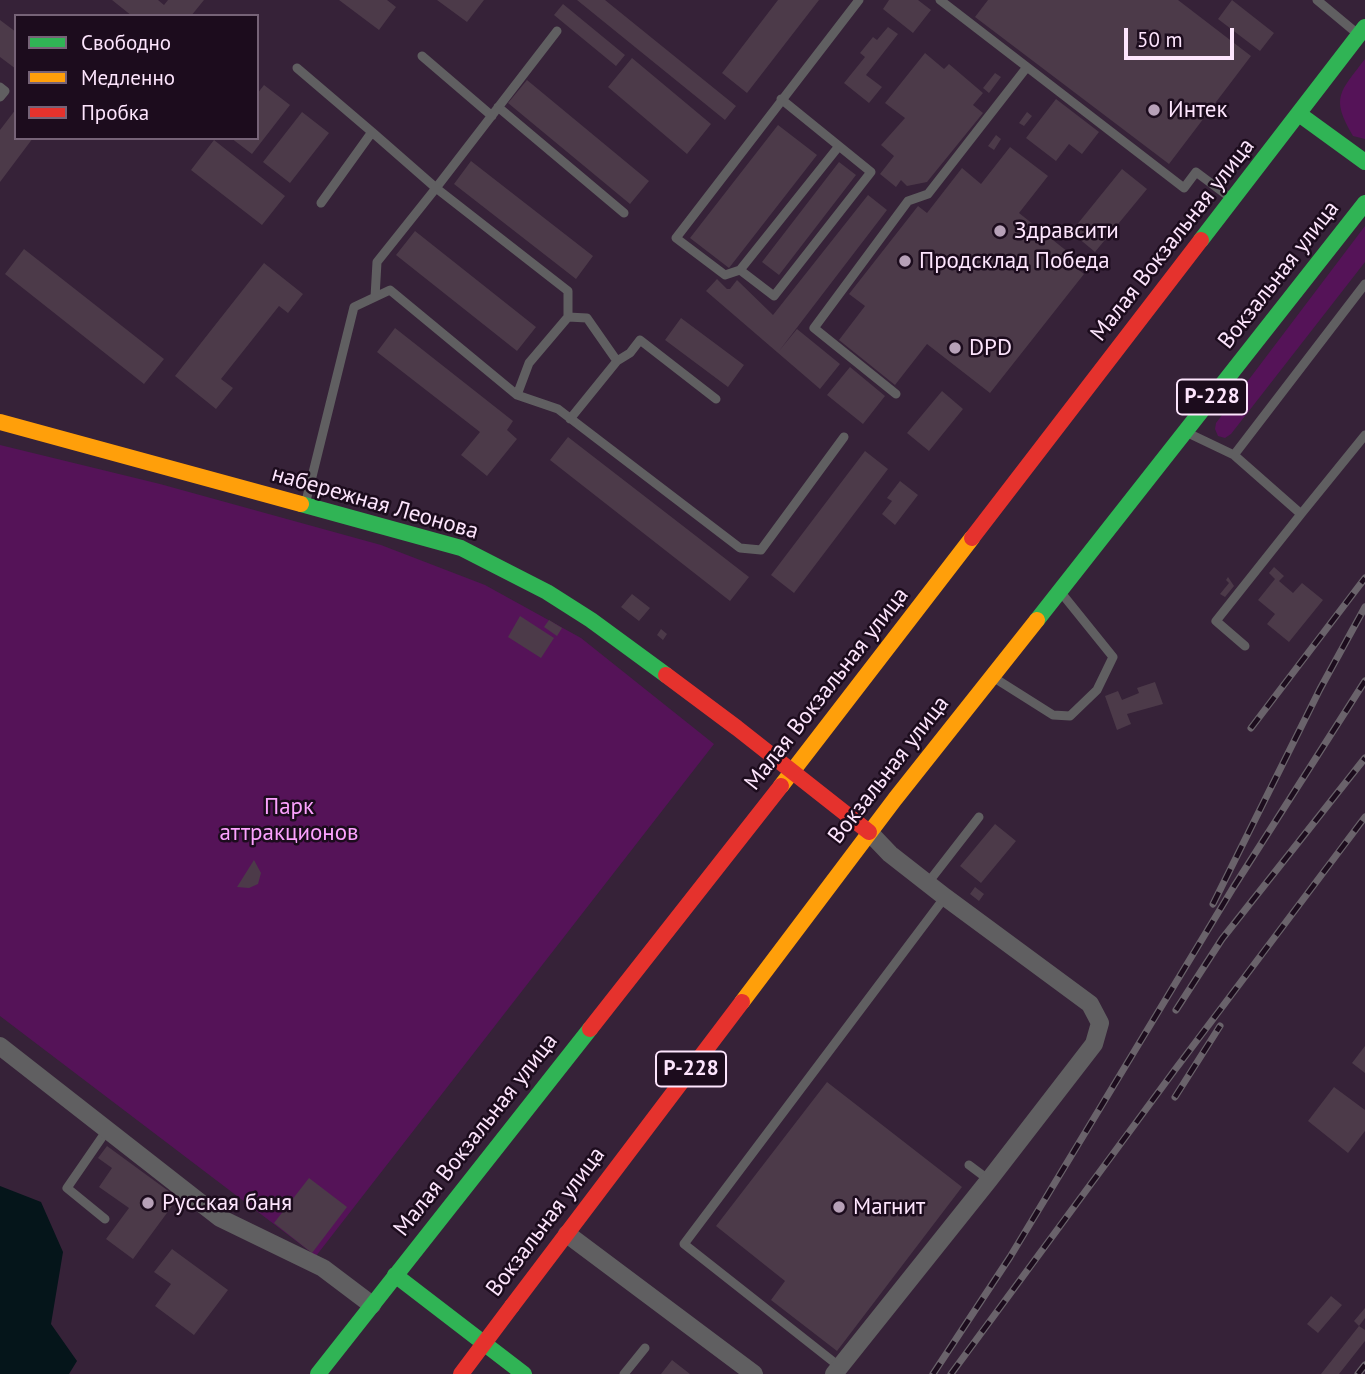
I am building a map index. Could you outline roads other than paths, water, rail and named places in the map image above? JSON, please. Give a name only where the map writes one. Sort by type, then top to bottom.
[{"type":"main road","name":"Малая Вокзальная улица","points":[[318,1374],[792,772],[1362,31]]},
{"type":"main road","points":[[1299,114],[1365,162]]},
{"type":"main road","name":"Вокзальная улица","points":[[461,1374],[869,832],[1365,203]]},
{"type":"main road","name":"набережная Леонова","points":[[0,422],[461,548],[547,592],[638,653],[869,832]]},
{"type":"main road","points":[[395,1275],[524,1374]]},
{"type":"street","points":[[837,1371],[1094,1044],[1100,1023],[1090,1004],[927,884],[890,854],[869,832]]},
{"type":"street","points":[[0,1046],[220,1217],[323,1268],[372,1304]]},
{"type":"street","points":[[567,1234],[754,1374]]},
{"type":"lane","points":[[839,146],[740,270],[725,275],[677,238],[859,0]]},
{"type":"lane","points":[[940,0],[1184,188],[1196,172],[1233,200]]},
{"type":"lane","points":[[1317,0],[1362,31]]},
{"type":"lane","points":[[375,297],[377,262],[557,31]]},
{"type":"lane","points":[[422,55],[624,213]]},
{"type":"lane","points":[[897,394],[814,328],[908,201],[928,194],[1027,67]]},
{"type":"lane","points":[[297,68],[436,188],[568,291],[568,317],[529,363],[517,395]]},
{"type":"lane","points":[[0,87],[5,90],[0,97]]},
{"type":"lane","points":[[740,270],[774,296],[871,172],[781,99]]},
{"type":"lane","points":[[321,203],[372,132]]},
{"type":"lane","points":[[1234,455],[1365,284]]},
{"type":"lane","points":[[305,505],[354,307],[390,290],[517,395],[558,409],[740,548],[761,550],[844,437]]},
{"type":"lane","points":[[568,317],[587,318],[617,361]]},
{"type":"lane","points":[[570,419],[617,361],[630,353],[640,340],[716,399]]},
{"type":"lane","points":[[1185,431],[1234,455],[1301,513]]},
{"type":"lane","points":[[1245,646],[1216,621],[1365,435]]},
{"type":"lane","points":[[992,676],[1053,715],[1070,716],[1097,690],[1113,657],[1059,590]]},
{"type":"lane","points":[[927,884],[979,817]]},
{"type":"lane","points":[[837,1371],[684,1244],[945,897]]},
{"type":"lane","points":[[105,1219],[67,1188],[107,1130]]},
{"type":"lane","points":[[969,1165],[989,1180]]},
{"type":"lane","points":[[624,1374],[645,1348]]},
{"type":"railway","points":[[1251,728],[1365,578]]},
{"type":"railway","points":[[1213,904],[1320,689],[1365,607]]},
{"type":"railway","points":[[933,1374],[1010,1257],[1233,888],[1365,681]]},
{"type":"railway","points":[[1176,1010],[1222,939],[1365,758]]},
{"type":"railway","points":[[951,1374],[1365,817]]},
{"type":"railway","points":[[1175,1097],[1220,1026]]},
{"type":"railway","points":[[1358,1374],[1365,1365]]},
{"type":"place","name":"Интек","points":[[1154,110]]},
{"type":"place","name":"Здравсити","points":[[1000,231]]},
{"type":"place","name":"Продсклад Победа","points":[[905,261]]},
{"type":"place","name":"DPD","points":[[955,348]]},
{"type":"place","name":"Русская баня","points":[[148,1203]]},
{"type":"place","name":"Магнит","points":[[839,1207]]},
{"type":"park label","name":"Парк аттракционов","points":[[289,820]]}]
